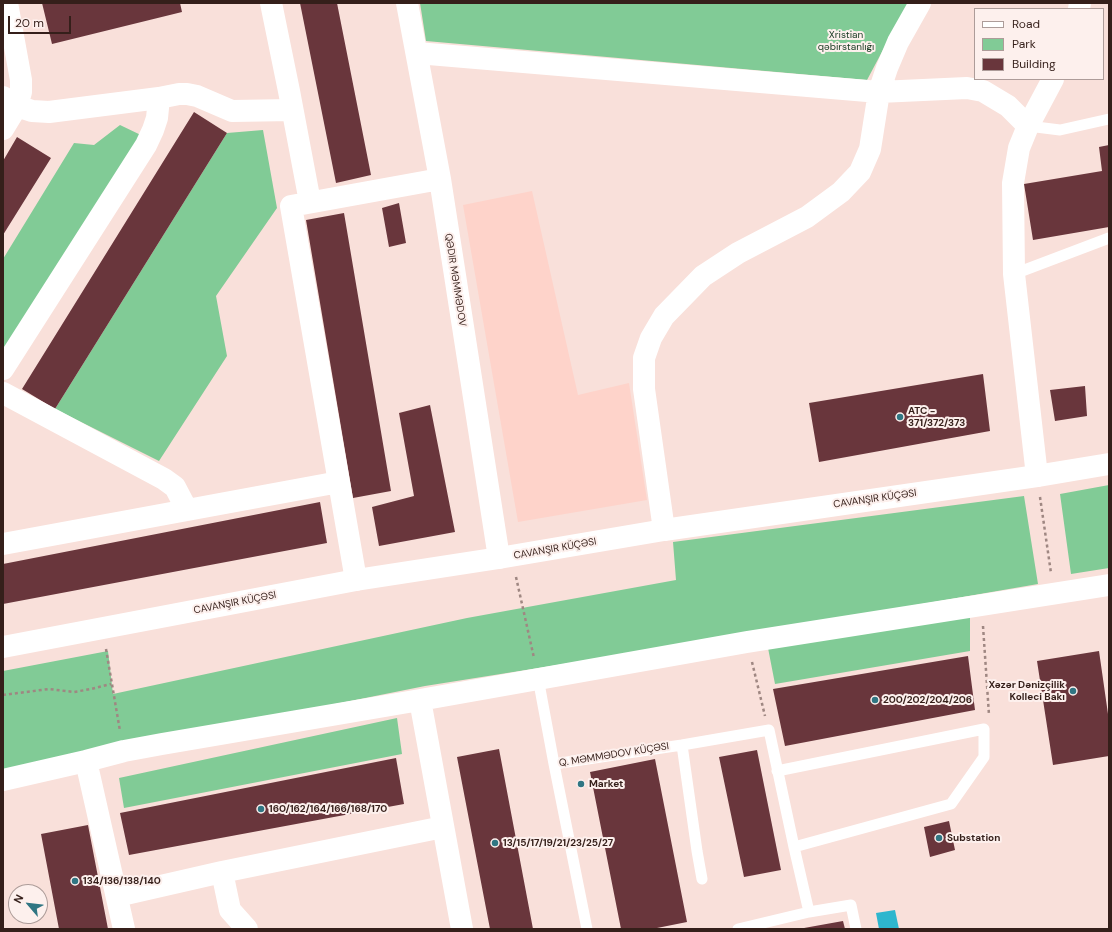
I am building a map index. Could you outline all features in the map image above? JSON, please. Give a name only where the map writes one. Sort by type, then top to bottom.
[{"type":"street","points":[[3,129],[10,102],[21,92],[21,80],[7,3]]},
{"type":"street","points":[[271,3],[310,202]]},
{"type":"street","name":"QƏDIR MƏMMƏDOV","points":[[407,3],[440,179],[506,565]]},
{"type":"street","points":[[664,530],[644,389],[644,358],[651,338],[664,316],[703,276],[738,253],[807,217],[840,192],[860,172],[870,149],[879,92],[887,68],[898,42],[920,3]]},
{"type":"street","points":[[417,53],[879,92],[966,88],[983,91],[1008,106],[1028,126]]},
{"type":"street","points":[[1037,476],[1014,274],[1014,183],[1019,148],[1028,126],[1052,80]]},
{"type":"street","points":[[10,102],[32,111],[50,112],[187,94],[197,96],[232,111],[292,110]]},
{"type":"street","points":[[3,369],[146,145],[157,118],[159,98]]},
{"type":"street","points":[[356,580],[291,206],[440,179]]},
{"type":"street","points":[[3,393],[164,479],[175,487],[187,510]]},
{"type":"street","name":"CAVANŞIR KÜÇƏSI","points":[[3,647],[356,580],[506,565],[664,530],[1037,476],[1109,464]]},
{"type":"street","points":[[3,544],[339,482]]},
{"type":"street","points":[[3,780],[124,751],[170,742],[420,700],[747,642],[1109,585]]},
{"type":"street","points":[[420,700],[462,929]]},
{"type":"street","points":[[86,761],[124,929]]},
{"type":"street","points":[[116,896],[222,872],[443,827]]},
{"type":"street","points":[[222,872],[230,910],[247,929]]},
{"type":"lane","points":[[1028,126],[1060,130],[1109,119]]},
{"type":"lane","points":[[1014,274],[1109,238]]},
{"type":"lane","points":[[538,678],[554,764]]},
{"type":"lane","points":[[777,771],[984,729],[984,757],[951,804],[794,847]]},
{"type":"lane","points":[[682,745],[769,730],[809,912]]},
{"type":"lane","name":"Q. MƏMMƏDOV KÜÇƏSI","points":[[587,929],[554,764],[682,745],[702,879]]},
{"type":"lane","points":[[738,929],[809,912],[851,905],[856,929]]},
{"type":"path","points":[[1037,476],[1054,593]]},
{"type":"path","points":[[506,565],[530,640]]},
{"type":"path","points":[[982,605],[990,723],[984,729]]},
{"type":"path","points":[[747,642],[769,730]]},
{"type":"path","points":[[106,648],[118,721]]},
{"type":"path","points":[[3,695],[49,689],[74,692],[111,684]]},
{"type":"shaded area","points":[[532,191],[578,395],[629,383],[647,500],[518,522],[463,205]]},
{"type":"green space","name":"Xristian qəbirstanlığı","points":[[420,3],[908,3],[867,80],[426,41]]},
{"type":"green space","points":[[120,125],[145,137],[3,353],[3,259],[74,143],[94,145]]},
{"type":"green space","points":[[263,130],[277,208],[216,296],[227,356],[159,461],[55,409],[227,133]]},
{"type":"green space","points":[[1109,485],[1109,568],[1071,574],[1060,494]]},
{"type":"green space","points":[[1024,496],[1038,584],[690,644],[425,686],[136,744],[3,774],[3,671],[108,651],[113,694],[467,618],[676,580],[673,542]]},
{"type":"green space","points":[[970,614],[970,651],[775,684],[768,648]]},
{"type":"green space","points":[[397,718],[402,754],[124,808],[119,778]]},
{"type":"water","points":[[895,910],[899,929],[879,929],[876,913]]},
{"type":"building","points":[[42,3],[180,3],[182,12],[52,44]]},
{"type":"building","points":[[300,3],[337,3],[371,175],[336,183]]},
{"type":"building","points":[[194,112],[227,133],[55,409],[22,389]]},
{"type":"building","points":[[17,137],[51,158],[3,235],[3,161]]},
{"type":"building","points":[[1109,145],[1109,227],[1033,240],[1024,184],[1102,171],[1099,147]]},
{"type":"building","points":[[399,203],[406,243],[389,247],[382,208]]},
{"type":"building","points":[[344,213],[391,491],[353,498],[306,220]]},
{"type":"building","name":"ATC - 371/372/373","points":[[983,374],[990,431],[819,462],[809,403]]},
{"type":"building","points":[[1085,386],[1087,416],[1055,421],[1050,390]]},
{"type":"building","points":[[430,405],[455,532],[379,546],[372,507],[414,496],[399,413]]},
{"type":"building","points":[[320,502],[327,543],[3,604],[3,564]]},
{"type":"building","name":"Xəzər Dənizçilik Kolleci Bakı","points":[[1099,651],[1109,721],[1109,756],[1053,765],[1037,661]]},
{"type":"building","name":"200/202/204/206","points":[[968,656],[975,710],[785,746],[773,689]]},
{"type":"building","name":"13/15/17/19/21/23/25/27","points":[[499,749],[533,929],[490,929],[457,757]]},
{"type":"building","points":[[757,750],[781,870],[744,877],[719,757]]},
{"type":"building","name":"160/162/164/166/168/170","points":[[396,758],[404,804],[129,855],[120,813]]},
{"type":"building","points":[[655,759],[687,922],[652,929],[621,929],[590,772]]},
{"type":"building","name":"Substation","points":[[949,821],[955,850],[930,857],[924,827]]},
{"type":"building","name":"134/136/138/140","points":[[88,825],[108,929],[59,929],[41,834]]},
{"type":"building","points":[[843,921],[845,929],[804,929],[804,928]]},
{"type":"place","name":"ATC - 371/372/373","points":[[900,417]]},
{"type":"place","name":"Xəzər Dənizçilik Kolleci Bakı","points":[[1073,691]]},
{"type":"place","name":"200/202/204/206","points":[[875,700]]},
{"type":"place","name":"Market","points":[[581,784]]},
{"type":"place","name":"160/162/164/166/168/170","points":[[261,809]]},
{"type":"place","name":"Substation","points":[[939,838]]},
{"type":"place","name":"13/15/17/19/21/23/25/27","points":[[495,843]]},
{"type":"place","name":"134/136/138/140","points":[[75,881]]}]
